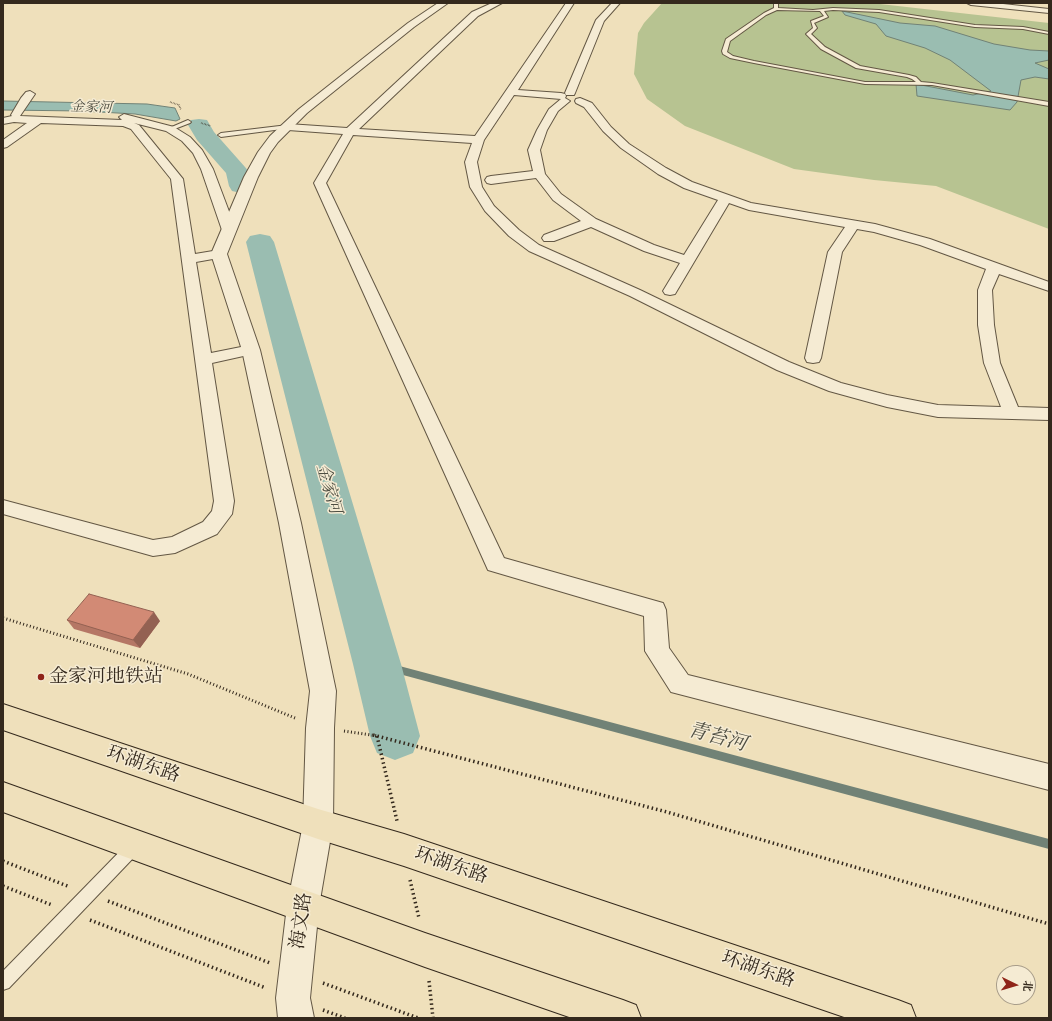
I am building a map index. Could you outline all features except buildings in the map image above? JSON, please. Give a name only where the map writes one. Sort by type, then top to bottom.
[{"type":"main road","name":"环湖东路","points":[[3,717],[318,824],[404,850],[898,1018]]},
{"type":"main road","points":[[3,797],[425,950],[623,1018]]},
{"type":"street","points":[[188,260],[219,254],[251,177],[264,152],[274,139],[303,111],[411,25],[444,3]]},
{"type":"street","points":[[498,3],[475,14],[350,131],[320,183],[496,564],[655,610],[657,651],[680,684],[1049,777]]},
{"type":"street","points":[[570,3],[512,92],[478,140],[471,162],[476,187],[489,208],[514,233],[534,248],[635,293],[783,366],[835,387],[886,401],[938,411],[1049,414]]},
{"type":"street","points":[[616,3],[600,20],[565,96],[554,109],[542,130],[534,150],[539,174],[557,197],[590,222],[649,248],[688,261]]},
{"type":"street","points":[[971,3],[1049,11]]},
{"type":"street","points":[[512,92],[565,96],[580,94],[585,96],[585,99],[580,101],[588,105],[607,129],[625,146],[662,171],[688,186],[749,206],[875,228],[926,242],[1049,287]]},
{"type":"street","points":[[13,115],[27,97]]},
{"type":"street","points":[[3,115],[124,117],[170,129],[186,139],[198,152],[207,169],[229,230]]},
{"type":"street","points":[[3,507],[153,548],[175,545],[210,528],[222,514],[224,501],[177,179],[135,127],[125,123],[38,120],[13,115]]},
{"type":"street","points":[[3,145],[38,120]]},
{"type":"street","points":[[288,127],[478,140]]},
{"type":"street","points":[[491,180],[539,174]]},
{"type":"street","points":[[670,291],[725,199]]},
{"type":"street","points":[[549,238],[590,222]]},
{"type":"street","points":[[813,358],[835,252],[853,224]]},
{"type":"street","name":"海文路","points":[[219,254],[251,350],[290,523],[322,691],[318,824],[303,906],[295,996]]},
{"type":"street","points":[[994,268],[985,290],[986,325],[992,363],[1012,413]]},
{"type":"street","points":[[203,360],[251,350]]},
{"type":"lane","points":[[776,3],[776,9]]},
{"type":"lane","points":[[1049,33],[1039,30],[1012,27],[975,26],[879,11],[776,9],[765,14],[728,40],[724,51],[732,57],[754,62],[865,83],[932,84],[1049,104]]},
{"type":"lane","points":[[822,11],[826,17],[812,22],[815,28],[808,34],[823,48],[858,67],[907,76],[914,78],[919,83]]},
{"type":"lane","points":[[170,129],[188,122]]},
{"type":"lane","points":[[221,135],[288,127]]},
{"type":"lane","points":[[3,982],[136,845]]},
{"type":"path","points":[[3,618],[188,674],[320,728],[377,736],[667,812],[1049,924]]},
{"type":"path","points":[[3,861],[89,894],[295,996],[345,1018]]},
{"type":"path","points":[[3,886],[295,996],[418,1018]]},
{"type":"green space","points":[[662,3],[871,3],[1049,23],[1049,229],[936,186],[874,180],[794,169],[685,126],[647,99],[634,74],[638,33],[644,23]]},
{"type":"water","points":[[842,11],[900,23],[935,26],[994,44],[1030,50],[1049,51],[1049,60],[1035,63],[1049,69],[1049,79],[1035,77],[1021,80],[1017,102],[1010,110],[917,96],[916,84],[973,95],[991,91],[950,60],[925,48],[886,36],[876,24],[845,15]]},
{"type":"water","points":[[3,101],[147,104],[175,108],[180,119],[176,121],[135,114],[82,111],[3,110]]},
{"type":"waterway","name":"金家河","points":[[199,125],[205,135],[237,172],[241,186]]},
{"type":"waterway","name":"金家河","points":[[260,242],[377,664],[395,736]]},
{"type":"waterway","name":"青苔河","points":[[377,664],[1049,844]]},
{"type":"place","name":"金家河地铁站","points":[[41,677]]}]
